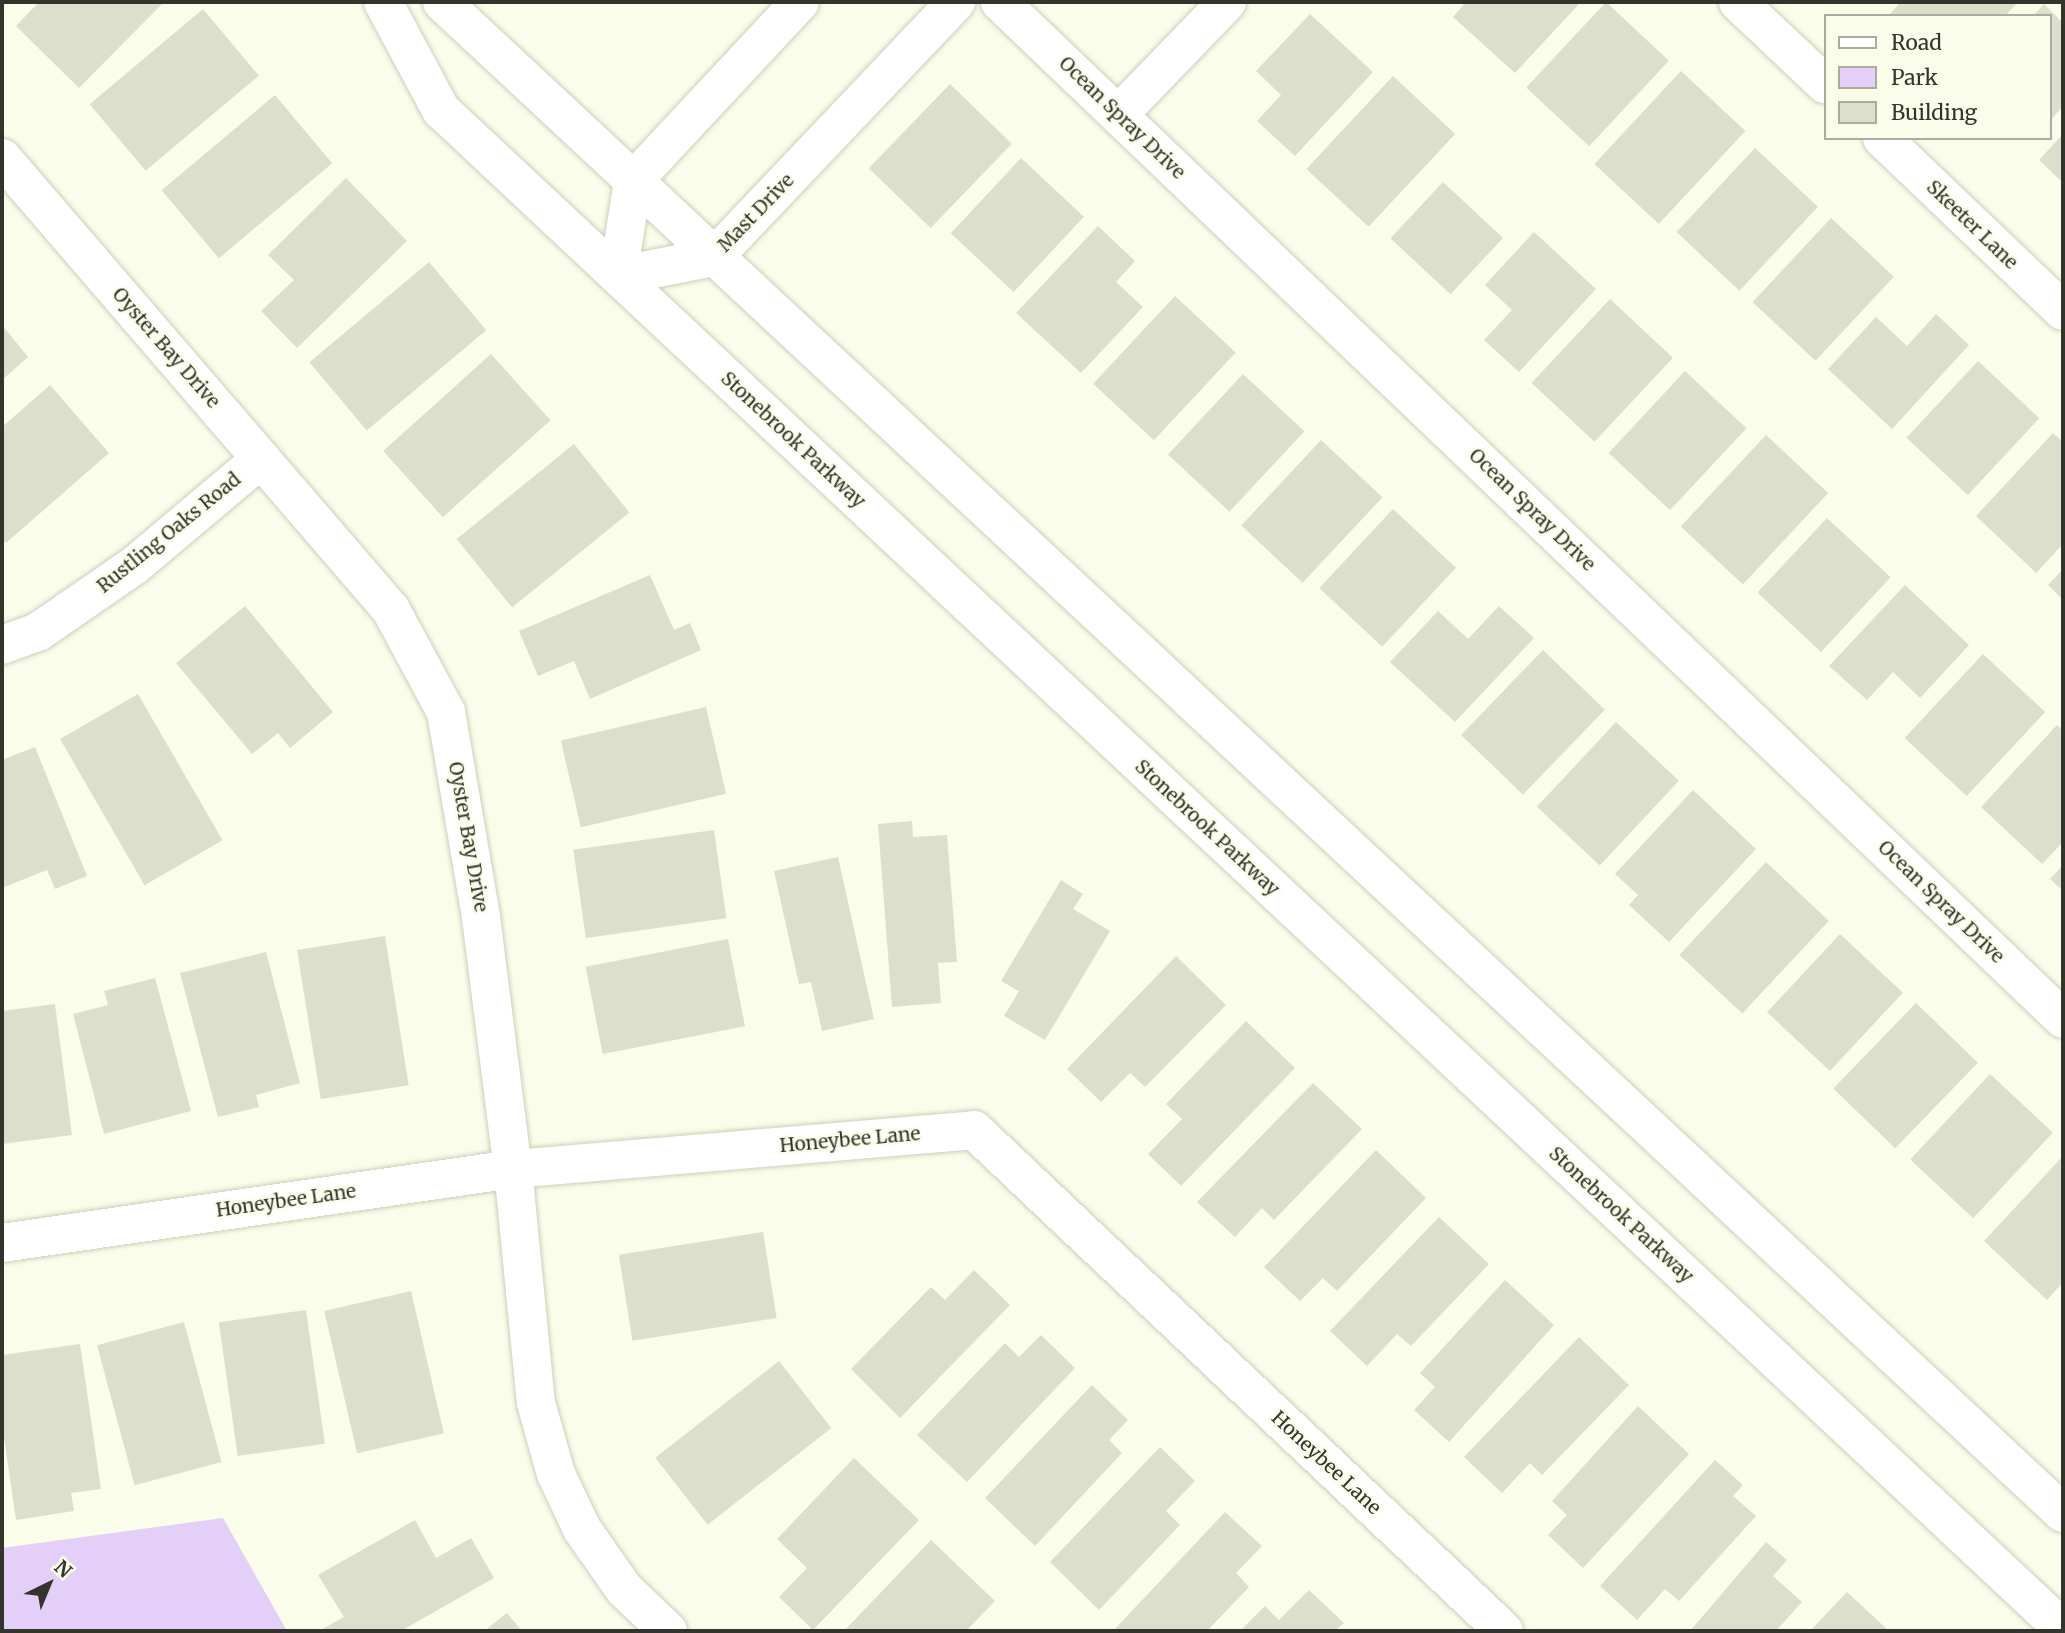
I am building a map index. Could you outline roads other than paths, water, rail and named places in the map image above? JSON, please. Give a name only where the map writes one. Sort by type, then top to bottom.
[{"type":"street","name":"Stonebrook Parkway","points":[[383,2],[441,110],[2063,1629]]},
{"type":"street","points":[[442,2],[2063,1513]]},
{"type":"street","points":[[618,276],[633,181],[800,2]]},
{"type":"street","name":"Mast Drive","points":[[618,276],[714,257],[956,2]]},
{"type":"street","name":"Ocean Spray Drive","points":[[1000,2],[2063,1019]]},
{"type":"street","points":[[1118,115],[1227,2]]},
{"type":"street","points":[[1738,2],[1824,84]]},
{"type":"street","name":"Skeeter Lane","points":[[1884,140],[2063,311]]},
{"type":"street","name":"Oyster Bay Drive","points":[[2,158],[391,610],[446,712],[481,918],[513,1169],[536,1403],[556,1474],[582,1530],[624,1589],[668,1631]]},
{"type":"street","name":"Rustling Oaks Road","points":[[2,645],[37,632],[135,565],[261,459]]},
{"type":"street","name":"Honeybee Lane","points":[[2,1243],[513,1169],[974,1130],[1504,1631]]}]
